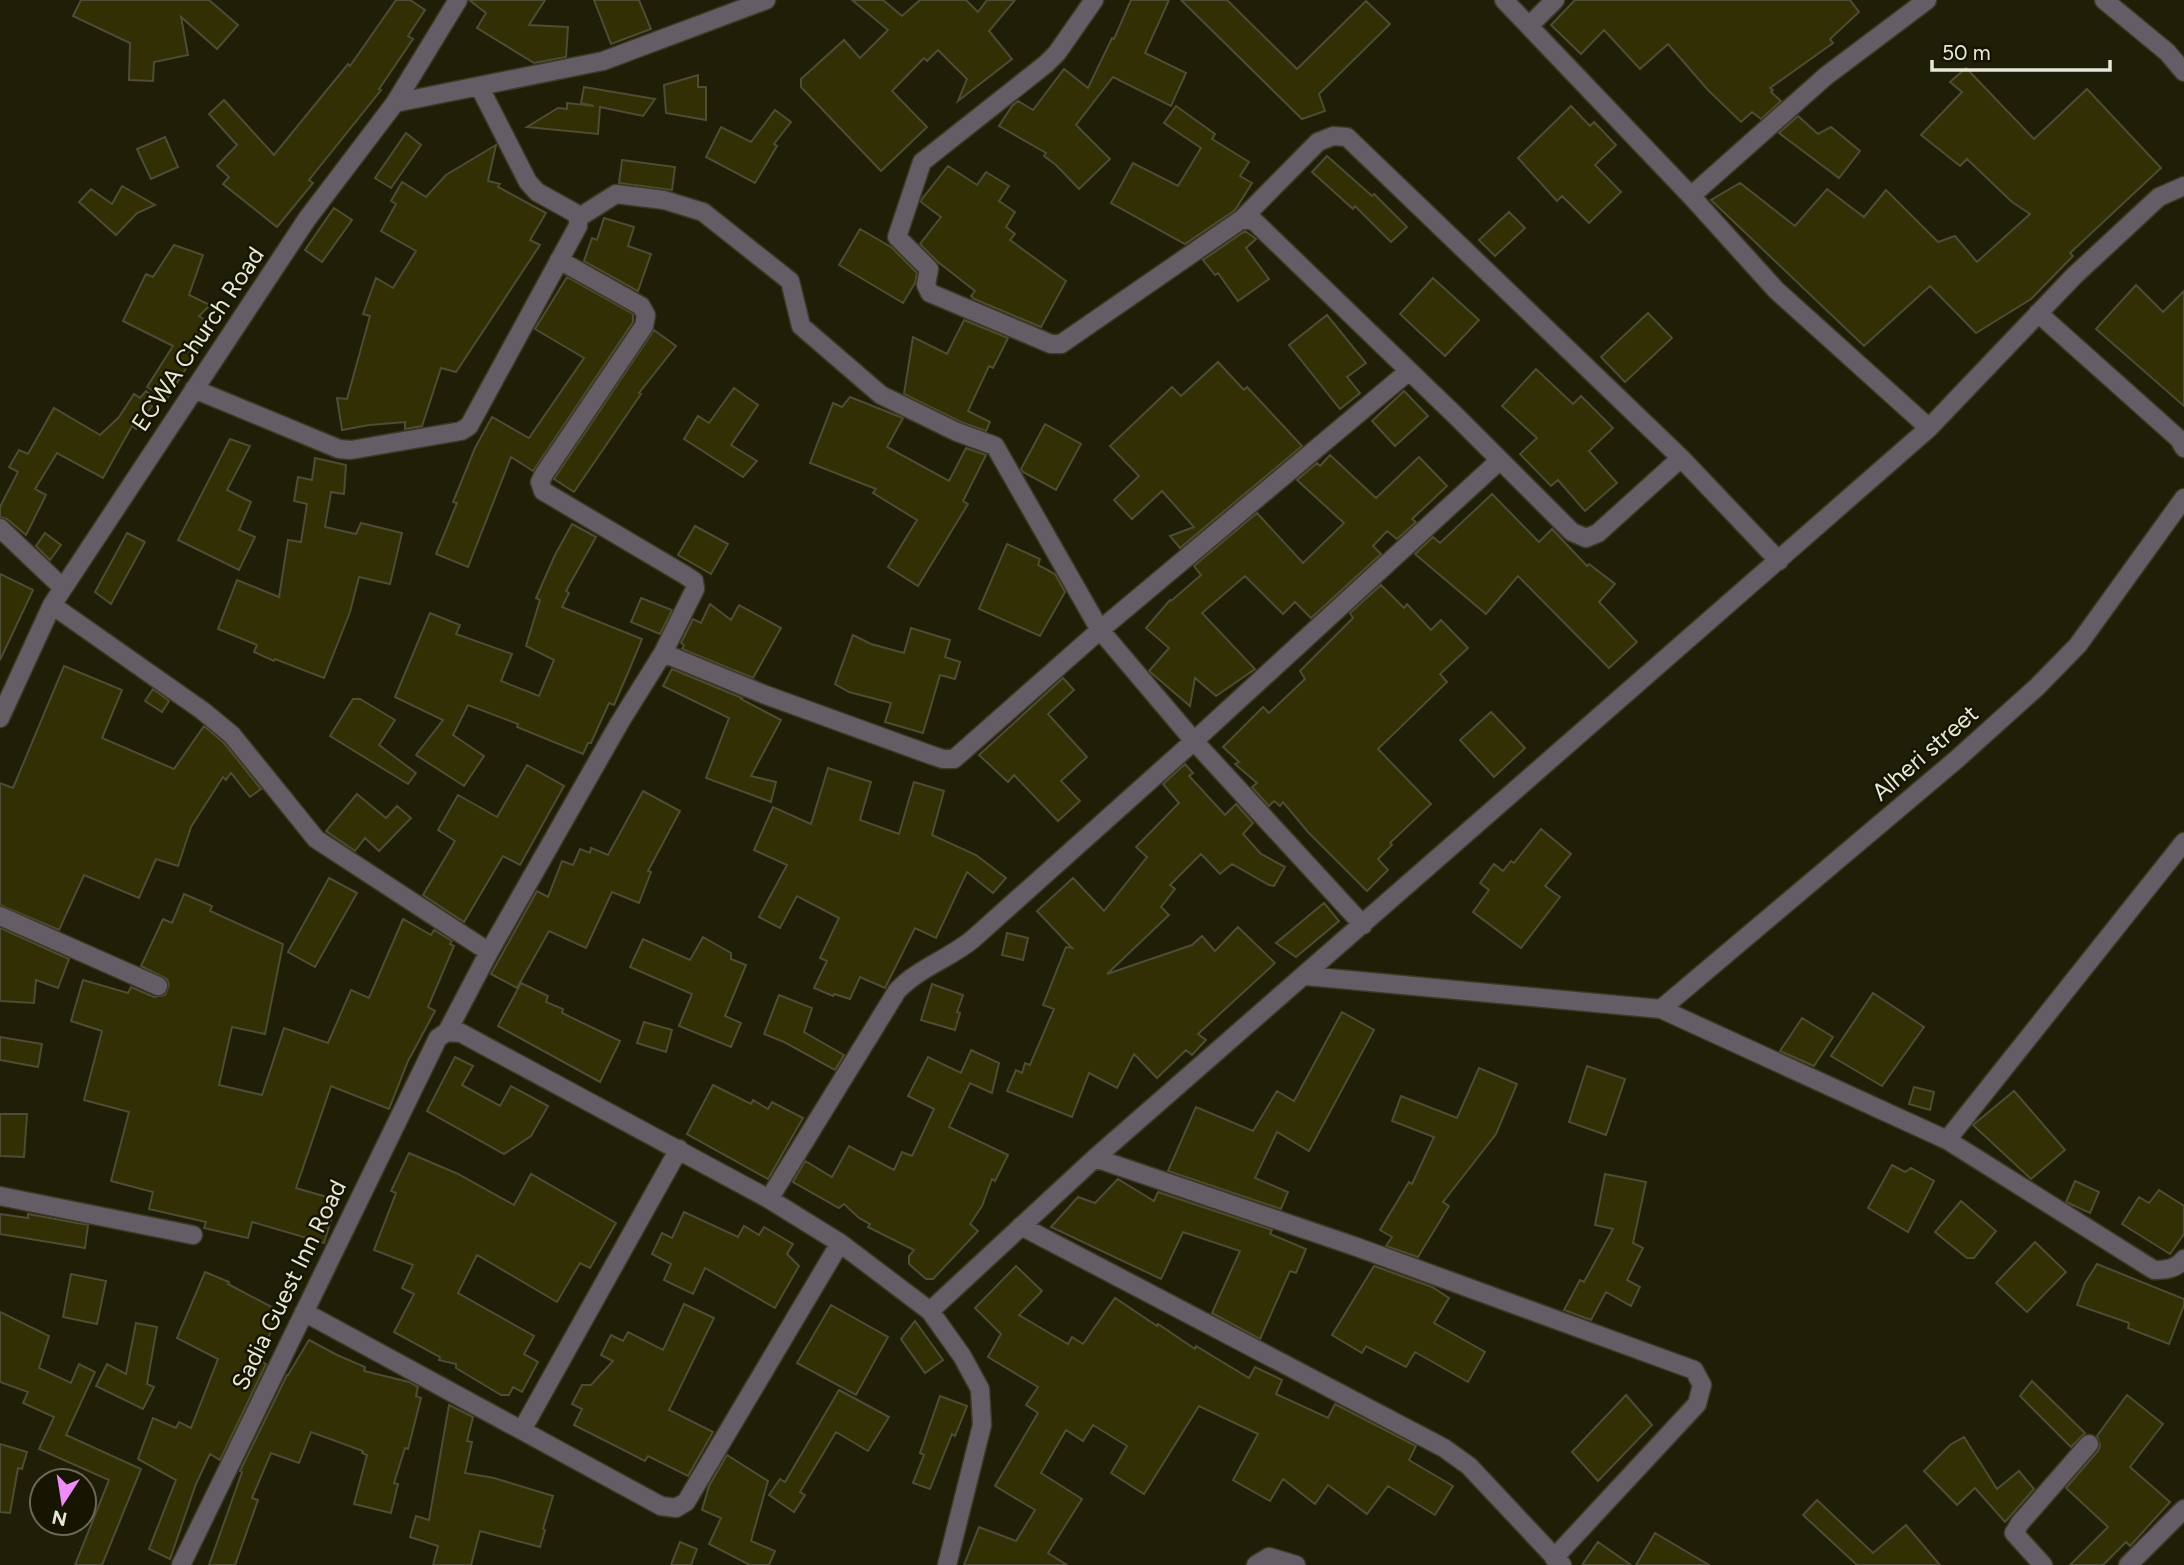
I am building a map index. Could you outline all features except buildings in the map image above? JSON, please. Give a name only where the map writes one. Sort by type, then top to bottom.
[{"type":"street","name":"ECWA Church Road","points":[[0,718],[63,588],[307,219],[395,103],[458,0]]},
{"type":"street","points":[[395,103],[603,61],[766,0]]},
{"type":"street","points":[[1094,0],[1058,52],[1046,64],[922,162],[897,237],[929,269],[926,285],[930,293],[1051,344],[1061,344],[1242,219],[1318,142],[1333,136],[1348,136],[1681,458],[1779,561]]},
{"type":"street","points":[[1504,0],[1691,196],[1776,290],[1929,428]]},
{"type":"street","points":[[1530,25],[1556,0]]},
{"type":"street","points":[[1691,196],[1826,76],[1927,0]]},
{"type":"street","points":[[2104,0],[2166,52],[2184,72]]},
{"type":"street","points":[[194,389],[340,449],[351,450],[461,431],[469,426],[578,226],[575,213],[537,192],[528,183],[480,86]]},
{"type":"street","points":[[930,1311],[1095,1158],[1929,428],[2074,276],[2159,197],[2184,186]]},
{"type":"street","points":[[578,218],[616,194],[664,200],[703,212],[790,281],[801,326],[881,394],[957,432],[995,446],[1100,630],[1194,741],[1363,925]]},
{"type":"street","points":[[1242,219],[1254,221],[1572,532],[1586,538],[1598,533],[1681,458]]},
{"type":"street","name":"Sadia Guest Inn Road","points":[[181,1565],[438,1038],[447,1032],[489,952],[620,722],[663,653],[695,589],[694,581],[543,491],[540,482],[644,326],[646,315],[641,306],[559,261]]},
{"type":"street","points":[[2038,313],[2179,439],[2184,448]]},
{"type":"street","points":[[663,653],[789,703],[943,759],[954,759],[1100,630],[1409,371]]},
{"type":"street","points":[[769,1199],[897,991],[908,978],[958,951],[1194,741],[1499,461]]},
{"type":"street","name":"Alheri street","points":[[1661,1009],[1957,760],[2037,687],[2078,645],[2184,498]]},
{"type":"street","points":[[0,528],[63,588]]},
{"type":"street","points":[[52,606],[203,710],[232,735],[316,839],[489,952]]},
{"type":"street","points":[[1947,1140],[2184,842]]},
{"type":"street","points":[[0,916],[158,986]]},
{"type":"street","points":[[1306,975],[1661,1009],[1947,1140],[2154,1269],[2167,1270],[2180,1265],[2184,1259]]},
{"type":"street","points":[[447,1032],[461,1033],[769,1199],[840,1243],[930,1311],[962,1356],[980,1389],[982,1425],[947,1565]]},
{"type":"street","points":[[522,1430],[679,1149]]},
{"type":"street","points":[[1021,1226],[1444,1448],[1469,1466],[1558,1562],[1697,1404],[1702,1385],[1694,1370],[1354,1246],[1095,1158]]},
{"type":"street","points":[[0,1196],[193,1235]]},
{"type":"street","points":[[304,1312],[660,1506],[676,1508],[686,1502],[840,1243]]},
{"type":"street","points":[[2043,1565],[2014,1533],[2089,1444]]},
{"type":"street","points":[[2127,1565],[2184,1509]]},
{"type":"street","points":[[1256,1565],[1269,1557],[1296,1565]]}]
